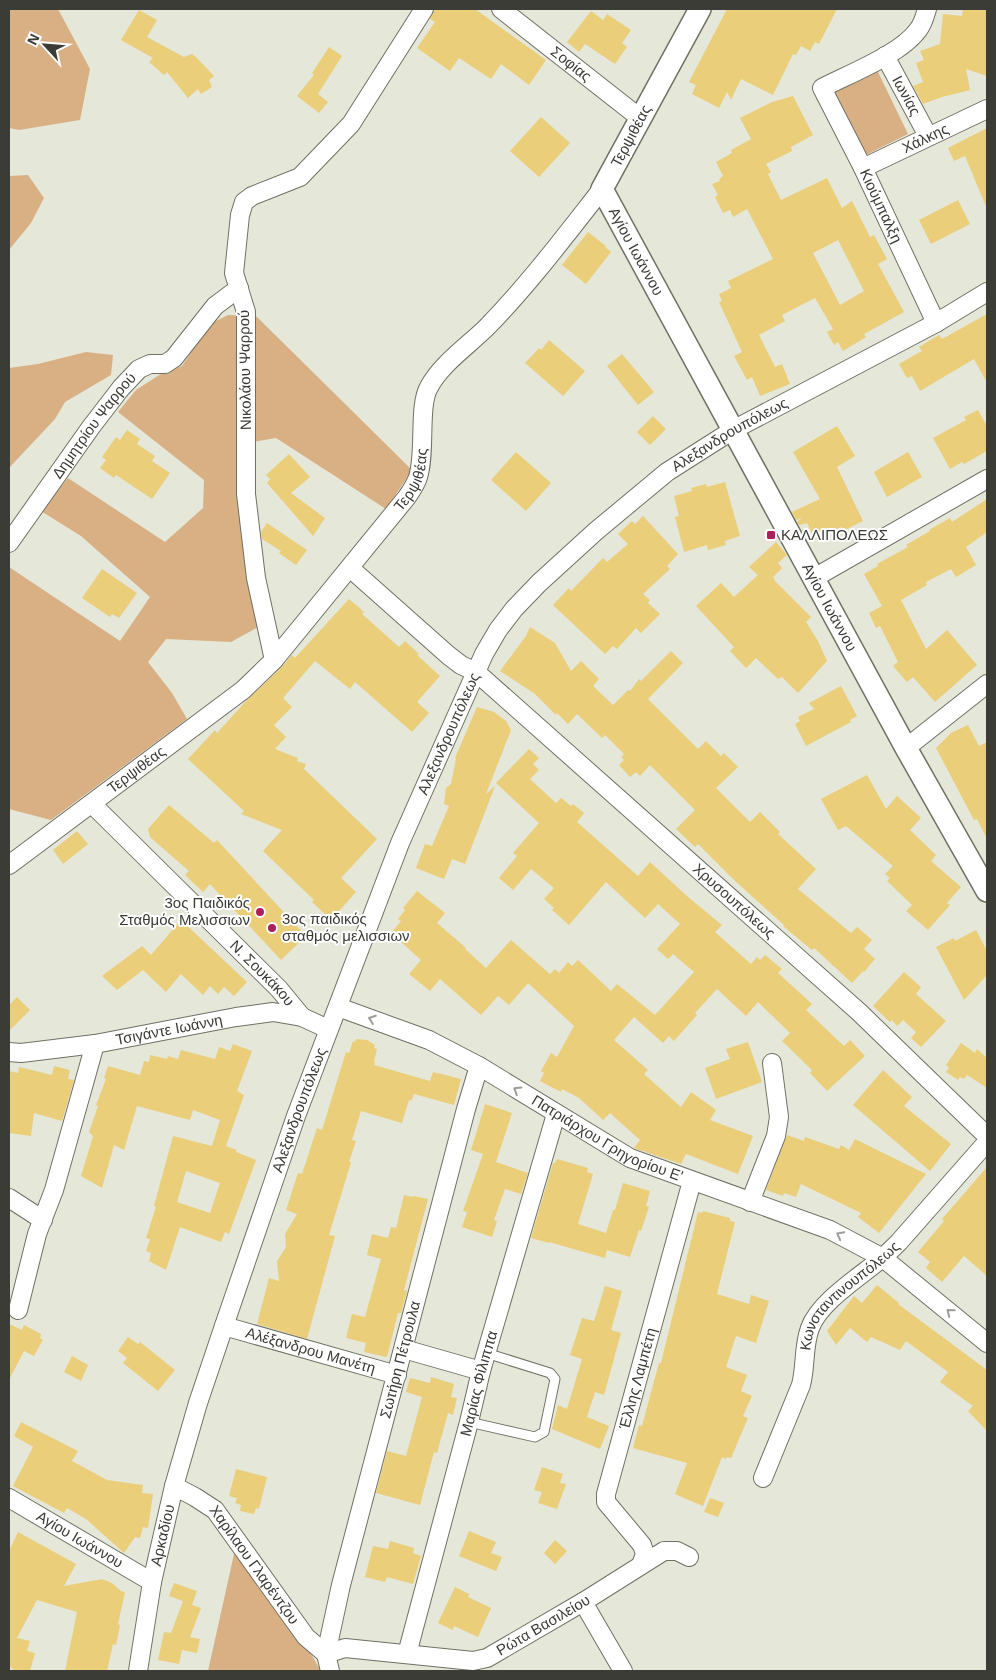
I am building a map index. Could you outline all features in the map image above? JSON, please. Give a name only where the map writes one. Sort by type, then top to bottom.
[{"type":"street","name":"Νικολάου Ψαρρού","points":[[274,660],[256,578],[246,494],[246,312],[234,273],[240,215],[244,202],[252,196],[300,177],[351,124],[424,9]]},
{"type":"street","name":"Σοφίας","points":[[501,9],[640,118]]},
{"type":"street","name":"Τερψιθέας","points":[[9,865],[243,690],[274,660],[350,568],[407,497],[418,477],[424,403],[428,388],[440,372],[487,327],[532,278],[602,189],[700,9]]},
{"type":"street","points":[[885,56],[911,39],[919,29],[927,9]]},
{"type":"street","name":"Κιούμπαλξη","points":[[885,56],[822,88],[863,168],[936,323]]},
{"type":"street","name":"Ιωνίας","points":[[885,56],[928,136]]},
{"type":"street","name":"Χάλκης","points":[[863,168],[987,109]]},
{"type":"street","name":"Αγίου Ιωάννου","points":[[602,189],[906,748],[987,891]]},
{"type":"street","name":"Δημητρίου Ψαρρού","points":[[9,544],[91,427],[121,388],[139,369],[150,364],[165,364],[174,358],[215,306],[238,288]]},
{"type":"street","name":"Αλεξανδρουπόλεως","points":[[198,1403],[296,1116],[400,843],[484,654],[498,630],[539,582],[596,531],[667,472],[733,430],[936,323],[987,292]]},
{"type":"street","points":[[814,578],[987,479]]},
{"type":"street","name":"Χρυσουπόλεως","points":[[350,568],[448,655],[461,665],[476,672],[859,1012],[987,1136]]},
{"type":"street","points":[[906,748],[987,684]]},
{"type":"street","name":"Ν. Σουκάκου","points":[[92,804],[279,989],[302,1018]]},
{"type":"street","name":"Πατριάρχου Γρηγορίου Ε'","points":[[338,1007],[429,1040],[479,1066],[630,1158],[830,1230],[883,1258],[987,1343]]},
{"type":"street","name":"Τσιγάντε Ιωάννη","points":[[9,1052],[21,1053],[95,1044],[272,1012],[302,1018],[328,1029]]},
{"type":"street","points":[[18,1310],[37,1234],[54,1190],[95,1044]]},
{"type":"street","points":[[750,1202],[776,1136],[778,1126],[779,1117],[772,1064]]},
{"type":"street","name":"Σωτήρη Πέτρουλα","points":[[328,1663],[342,1585],[466,1109],[479,1066]]},
{"type":"street","name":"Μαρίας Φίλιππα","points":[[407,1654],[481,1371],[556,1114]]},
{"type":"street","name":"Κωνσταντινουπόλεως","points":[[763,1478],[801,1385],[804,1375],[806,1340],[816,1315],[826,1304],[883,1258],[899,1242],[987,1142]]},
{"type":"street","name":"Έλλης Λαμπέτη","points":[[641,1565],[644,1554],[642,1545],[606,1502],[606,1494],[692,1181]]},
{"type":"street","points":[[9,1198],[43,1220]]},
{"type":"street","name":"Αλέξανδρου Μανέτη","points":[[224,1326],[397,1375]]},
{"type":"street","points":[[404,1349],[481,1371]]},
{"type":"street","name":"Αρκαδίου","points":[[138,1671],[152,1582],[174,1486],[198,1403]]},
{"type":"street","name":"Χαρίλαου Γλαρέντζου","points":[[174,1486],[214,1510],[306,1637],[328,1663]]},
{"type":"street","name":"Αγίου Ιωάννου","points":[[9,1498],[152,1582]]},
{"type":"street","name":"Ρώτα Βασιλείου","points":[[328,1663],[345,1648],[407,1654],[475,1666],[664,1551],[678,1551],[690,1557]]},
{"type":"street","points":[[583,1602],[623,1671]]},
{"type":"lane","points":[[469,1422],[535,1437],[544,1432],[555,1379],[553,1375],[486,1353]]},
{"type":"shaded area","points":[[9,9],[58,9],[90,69],[80,120],[19,130],[9,128]]},
{"type":"shaded area","points":[[877,70],[908,134],[866,155],[834,91]]},
{"type":"shaded area","points":[[28,175],[44,198],[31,223],[9,250],[9,176]]},
{"type":"shaded area","points":[[228,315],[256,316],[412,470],[386,509],[276,438],[240,444],[239,488],[246,567],[260,626],[231,642],[166,639],[148,662],[172,693],[187,719],[51,820],[9,809],[9,567],[120,641],[150,597],[81,536],[41,511],[68,478],[165,542],[203,508],[204,480],[118,412],[136,390],[164,372],[182,366],[210,324]]},
{"type":"shaded area","points":[[86,352],[113,355],[111,375],[65,402],[55,419],[9,468],[9,368],[38,364]]},
{"type":"shaded area","points":[[236,1545],[304,1642],[321,1671],[208,1671]]},
{"type":"building","points":[[435,9],[475,9],[546,60],[529,85],[501,64],[491,79],[459,58],[450,71],[417,48],[435,22],[430,19]]},
{"type":"building","points":[[727,9],[837,9],[819,44],[815,42],[810,51],[801,46],[796,55],[793,54],[773,95],[741,79],[731,100],[727,92],[719,108],[692,94],[696,85],[689,82]]},
{"type":"building","points":[[963,9],[987,9],[987,76],[966,69],[970,90],[923,104],[913,86],[923,82],[916,63],[924,60],[920,51],[940,44],[943,14],[962,16]]},
{"type":"building","points":[[139,10],[157,20],[147,37],[184,57],[192,54],[196,57],[214,76],[209,80],[212,87],[201,94],[198,89],[188,98],[167,72],[164,75],[149,62],[153,58],[121,40]]},
{"type":"building","points":[[591,11],[603,20],[607,14],[631,30],[622,43],[627,47],[615,64],[585,44],[579,52],[567,42]]},
{"type":"building","points":[[329,47],[342,56],[318,94],[328,102],[319,113],[297,96],[314,75],[312,73]]},
{"type":"building","points":[[793,96],[813,135],[791,147],[792,151],[766,164],[771,172],[768,174],[781,200],[827,178],[842,208],[852,201],[870,237],[874,235],[887,259],[878,264],[904,312],[864,334],[866,337],[843,351],[838,342],[834,345],[827,332],[833,329],[815,298],[782,315],[785,321],[759,335],[775,367],[782,364],[790,384],[760,396],[752,377],[747,380],[734,356],[742,352],[719,302],[722,301],[719,294],[731,288],[728,281],[773,259],[747,209],[733,217],[730,210],[723,213],[715,197],[718,195],[712,184],[720,181],[719,179],[723,176],[716,162],[732,153],[731,150],[751,139],[740,118],[772,102]],"holes":[[[838,240],[864,291],[840,305],[813,253]]]},
{"type":"building","points":[[541,117],[570,143],[539,177],[510,151]]},
{"type":"building","points":[[987,128],[987,209],[965,156],[954,161],[948,148]]},
{"type":"building","points":[[958,200],[970,224],[931,244],[919,220]]},
{"type":"building","points":[[588,232],[611,252],[586,284],[562,265]]},
{"type":"building","points":[[987,314],[987,383],[974,359],[920,391],[912,376],[907,378],[899,364],[922,351],[919,347],[939,335],[942,339]]},
{"type":"building","points":[[549,340],[585,371],[563,396],[525,363],[539,348],[541,350]]},
{"type":"building","points":[[622,354],[654,392],[638,405],[607,366]]},
{"type":"building","points":[[978,410],[987,426],[987,451],[964,464],[962,462],[950,469],[933,438],[966,420],[964,417]]},
{"type":"building","points":[[653,416],[666,429],[650,445],[637,432]]},
{"type":"building","points":[[837,426],[855,456],[837,467],[863,521],[843,531],[841,527],[815,540],[807,523],[799,525],[797,522],[802,518],[796,520],[792,512],[820,499],[793,452]]},
{"type":"building","points":[[127,430],[140,439],[137,444],[155,456],[152,461],[170,473],[152,499],[116,475],[114,478],[100,468],[106,460],[102,457],[116,437],[120,440]]},
{"type":"building","points":[[516,452],[551,483],[526,511],[491,480]]},
{"type":"building","points":[[908,452],[922,477],[887,497],[874,472]]},
{"type":"building","points":[[289,454],[310,477],[291,493],[325,518],[313,536],[267,483],[270,479],[266,475]]},
{"type":"building","points":[[725,482],[740,536],[725,541],[726,545],[708,550],[707,545],[684,552],[675,517],[679,516],[674,496],[692,491],[691,488],[706,484],[707,487]]},
{"type":"building","points":[[987,499],[987,532],[966,547],[976,565],[956,577],[951,569],[926,582],[927,585],[901,600],[926,649],[947,630],[977,665],[935,702],[913,677],[907,682],[893,666],[898,662],[880,626],[876,628],[869,613],[882,606],[864,574],[878,566],[877,564],[908,547],[906,545],[929,530],[950,518],[952,522]]},
{"type":"building","points":[[643,516],[678,554],[667,566],[670,569],[643,594],[650,600],[648,603],[660,614],[641,633],[636,628],[617,649],[613,646],[605,654],[553,605],[569,588],[571,591],[603,558],[607,562],[628,544],[618,534],[632,521],[635,524]]},
{"type":"building","points":[[267,523],[307,550],[296,565],[279,553],[281,551],[262,539],[261,532]]},
{"type":"building","points":[[776,542],[787,555],[778,563],[782,568],[773,577],[774,580],[811,617],[806,622],[818,641],[827,661],[798,693],[782,677],[778,679],[756,658],[746,668],[730,651],[734,647],[696,606],[721,583],[734,597],[758,575],[749,567]]},
{"type":"building","points":[[102,569],[137,593],[119,618],[112,614],[110,617],[82,598]]},
{"type":"building","points":[[349,599],[364,612],[362,614],[399,647],[405,641],[440,676],[417,702],[429,713],[412,732],[355,682],[350,689],[315,661],[283,698],[292,707],[274,725],[286,737],[275,749],[298,758],[297,761],[306,764],[304,769],[377,839],[341,878],[356,892],[331,920],[312,902],[314,900],[263,851],[282,830],[241,814],[244,811],[188,759],[215,730],[217,733],[292,655],[295,658]]},
{"type":"building","points":[[530,627],[555,643],[571,671],[581,661],[599,679],[593,686],[613,705],[628,690],[630,691],[639,679],[641,681],[671,651],[683,663],[648,699],[698,749],[706,741],[721,756],[724,753],[738,767],[716,788],[750,822],[760,812],[780,832],[778,834],[816,869],[798,889],[851,933],[857,927],[872,940],[864,949],[875,959],[864,972],[852,983],[814,948],[812,950],[783,926],[698,844],[695,847],[676,829],[695,810],[650,765],[640,776],[636,772],[630,777],[619,765],[624,760],[621,757],[624,754],[605,735],[602,738],[577,714],[568,724],[535,694],[500,671],[526,636]]},
{"type":"building","points":[[841,686],[857,716],[850,720],[851,722],[806,746],[795,724],[800,721],[798,717],[814,709],[809,703]]},
{"type":"building","points":[[477,707],[494,712],[506,721],[511,730],[486,794],[495,786],[465,864],[452,859],[444,879],[416,868],[425,844],[432,846],[449,806],[444,804],[446,788],[451,784],[455,758]]},
{"type":"building","points":[[968,725],[979,746],[987,742],[987,839],[977,819],[974,820],[936,748],[951,733]]},
{"type":"building","points":[[529,749],[539,758],[533,764],[539,770],[530,779],[556,803],[561,798],[571,806],[573,804],[584,813],[577,822],[638,876],[650,862],[722,925],[715,932],[751,964],[757,957],[760,960],[765,955],[782,969],[778,973],[812,1004],[806,1010],[844,1046],[850,1040],[865,1056],[827,1091],[810,1073],[812,1070],[782,1041],[790,1033],[758,1002],[746,1016],[717,989],[695,1013],[697,1015],[674,1041],[669,1036],[663,1043],[634,1017],[614,1040],[648,1070],[644,1074],[681,1107],[691,1092],[716,1110],[710,1120],[753,1136],[738,1174],[686,1154],[681,1164],[634,1148],[640,1140],[610,1113],[603,1120],[579,1098],[562,1089],[561,1092],[540,1081],[544,1073],[541,1071],[551,1053],[557,1057],[574,1026],[528,983],[509,1005],[498,996],[481,1015],[440,979],[430,991],[409,974],[421,960],[391,933],[401,921],[398,919],[405,910],[403,908],[417,891],[445,913],[437,923],[486,968],[511,940],[550,974],[555,969],[559,973],[568,962],[572,966],[578,960],[611,991],[617,984],[655,1015],[694,972],[673,954],[668,959],[657,949],[680,924],[658,904],[645,918],[606,882],[569,925],[552,910],[554,908],[544,899],[554,888],[531,869],[513,890],[499,878],[517,856],[513,853],[539,823],[496,783]]},
{"type":"building","points":[[867,775],[886,809],[897,796],[921,818],[910,830],[936,855],[931,861],[961,887],[947,903],[950,905],[928,930],[906,911],[912,905],[887,881],[890,878],[885,874],[893,866],[846,826],[838,830],[821,799]]},
{"type":"building","points":[[169,805],[214,843],[217,840],[306,936],[281,960],[210,884],[203,892],[185,875],[189,871],[150,837],[148,829]]},
{"type":"building","points":[[77,831],[88,844],[63,864],[53,850]]},
{"type":"building","points":[[181,920],[247,982],[234,996],[224,987],[218,994],[210,986],[203,995],[181,974],[166,992],[143,970],[117,990],[102,976],[142,946],[151,955]]},
{"type":"building","points":[[976,930],[987,951],[987,975],[964,1000],[936,947],[954,938],[955,941]]},
{"type":"building","points":[[904,972],[921,987],[916,994],[946,1021],[921,1047],[911,1038],[916,1032],[903,1020],[897,1026],[873,1006]]},
{"type":"building","points":[[17,997],[30,1010],[9,1031],[9,1005]]},
{"type":"building","points":[[356,1039],[367,1040],[375,1045],[374,1048],[377,1049],[374,1065],[430,1081],[433,1072],[461,1079],[454,1105],[414,1094],[411,1101],[409,1100],[402,1123],[361,1111],[352,1140],[356,1141],[349,1162],[351,1162],[329,1235],[335,1236],[307,1339],[257,1324],[269,1278],[279,1281],[277,1261],[286,1247],[285,1234],[297,1214],[286,1210],[298,1173],[302,1174],[317,1128],[322,1130],[346,1052],[349,1053],[353,1041],[355,1042]]},
{"type":"building","points":[[748,1042],[762,1082],[716,1099],[705,1068],[730,1059],[726,1049]]},
{"type":"building","points":[[961,1043],[975,1053],[977,1049],[987,1058],[987,1088],[967,1075],[964,1079],[960,1077],[958,1080],[946,1072],[949,1068],[946,1065]]},
{"type":"building","points":[[233,1044],[252,1051],[237,1091],[244,1095],[226,1146],[256,1160],[229,1234],[225,1232],[221,1242],[180,1227],[166,1270],[149,1261],[151,1253],[146,1251],[150,1239],[146,1238],[156,1207],[154,1206],[173,1136],[212,1146],[220,1120],[193,1110],[190,1120],[137,1106],[124,1150],[114,1145],[102,1188],[81,1176],[93,1136],[89,1132],[98,1106],[96,1105],[106,1079],[104,1078],[108,1066],[140,1075],[144,1061],[149,1062],[150,1055],[167,1059],[168,1056],[178,1059],[181,1050],[215,1059],[219,1047],[230,1051]],"holes":[[[186,1171],[220,1183],[210,1213],[177,1202]]]},
{"type":"building","points":[[54,1066],[70,1070],[68,1079],[74,1080],[62,1121],[34,1113],[31,1136],[9,1133],[9,1071],[18,1073],[19,1067],[52,1075]]},
{"type":"building","points":[[883,1070],[912,1097],[904,1106],[951,1144],[930,1171],[853,1105]]},
{"type":"building","points":[[485,1104],[512,1113],[496,1162],[528,1173],[521,1194],[505,1189],[494,1220],[497,1221],[492,1237],[462,1227],[467,1212],[463,1211],[483,1154],[471,1150]]},
{"type":"building","points":[[787,1135],[804,1141],[805,1137],[839,1149],[841,1145],[849,1150],[855,1139],[926,1174],[879,1233],[858,1217],[861,1213],[801,1184],[796,1197],[784,1193],[783,1196],[766,1190]]},
{"type":"building","points":[[557,1159],[588,1168],[587,1172],[593,1174],[578,1224],[606,1233],[623,1183],[650,1191],[646,1206],[649,1207],[630,1257],[607,1250],[605,1258],[531,1238],[553,1163]]},
{"type":"building","points":[[987,1167],[987,1276],[964,1256],[942,1282],[926,1268],[930,1262],[918,1252],[944,1221],[942,1219]]},
{"type":"building","points":[[404,1195],[428,1199],[404,1290],[407,1291],[401,1313],[398,1313],[387,1357],[364,1352],[366,1343],[346,1338],[352,1314],[365,1317],[381,1259],[367,1255],[372,1234],[388,1238],[391,1227],[396,1228]]},
{"type":"building","points":[[703,1211],[730,1218],[730,1221],[735,1222],[717,1294],[749,1304],[751,1295],[769,1301],[756,1343],[736,1336],[726,1367],[747,1375],[741,1391],[752,1396],[743,1416],[748,1418],[731,1458],[727,1457],[726,1459],[722,1457],[703,1506],[675,1494],[687,1463],[633,1448],[639,1425],[642,1426],[659,1363],[661,1363],[698,1212],[702,1213]]},
{"type":"building","points":[[877,1285],[898,1304],[987,1370],[987,1431],[968,1411],[973,1406],[940,1382],[948,1372],[906,1341],[900,1350],[871,1337],[867,1342],[850,1328],[836,1345],[827,1331],[854,1296],[862,1303]]},
{"type":"building","points":[[605,1286],[622,1291],[611,1330],[621,1333],[604,1395],[595,1392],[587,1417],[609,1426],[600,1449],[552,1429],[558,1405],[567,1409],[582,1359],[570,1355],[582,1318],[594,1321]]},
{"type":"building","points":[[9,1324],[22,1330],[24,1325],[41,1334],[40,1338],[43,1340],[34,1356],[24,1351],[9,1380]]},
{"type":"building","points":[[128,1337],[138,1344],[140,1342],[175,1370],[158,1391],[123,1363],[127,1358],[118,1351]]},
{"type":"building","points":[[72,1356],[88,1365],[81,1381],[64,1372]]},
{"type":"building","points":[[431,1377],[454,1384],[451,1397],[457,1398],[453,1415],[448,1413],[437,1453],[434,1452],[420,1505],[376,1493],[387,1451],[406,1456],[422,1397],[406,1392],[410,1378],[430,1383]]},
{"type":"building","points":[[21,1422],[78,1451],[72,1461],[107,1480],[143,1485],[142,1493],[153,1494],[148,1528],[143,1527],[140,1538],[135,1537],[124,1553],[86,1519],[67,1508],[64,1513],[13,1486],[33,1447],[14,1436]]},
{"type":"building","points":[[542,1467],[563,1474],[560,1483],[566,1484],[557,1509],[538,1503],[542,1492],[534,1490]]},
{"type":"building","points":[[236,1469],[267,1477],[259,1509],[256,1508],[254,1514],[240,1511],[241,1505],[235,1503],[237,1498],[229,1496]]},
{"type":"building","points":[[710,1498],[724,1503],[718,1517],[704,1512]]},
{"type":"building","points":[[469,1531],[496,1542],[491,1553],[502,1557],[496,1571],[459,1556]]},
{"type":"building","points":[[18,1532],[76,1564],[64,1586],[102,1579],[125,1592],[118,1624],[120,1625],[116,1645],[113,1644],[107,1671],[65,1671],[77,1612],[37,1600],[17,1638],[30,1641],[27,1651],[35,1653],[30,1671],[12,1671],[13,1668],[9,1667],[9,1551]]},
{"type":"building","points":[[555,1540],[567,1551],[555,1564],[544,1553]]},
{"type":"building","points":[[390,1541],[414,1548],[413,1553],[421,1556],[413,1584],[387,1577],[385,1582],[365,1577],[373,1546],[388,1549]]},
{"type":"building","points":[[174,1583],[197,1591],[192,1605],[201,1608],[190,1637],[200,1639],[197,1653],[182,1650],[179,1664],[158,1660],[164,1632],[171,1633],[183,1601],[169,1596]]},
{"type":"building","points":[[455,1587],[469,1594],[468,1597],[491,1608],[478,1637],[454,1626],[453,1630],[438,1623]]},
{"type":"place","name":"ΚΑΛΛΙΠΟΛΕΩΣ","points":[[771,535]]},
{"type":"place","name":"3ος Παιδικός Σταθμός Μελισσιων","points":[[260,912]]},
{"type":"place","name":"3ος παιδικός σταθμός μελισσιων","points":[[272,928]]}]
